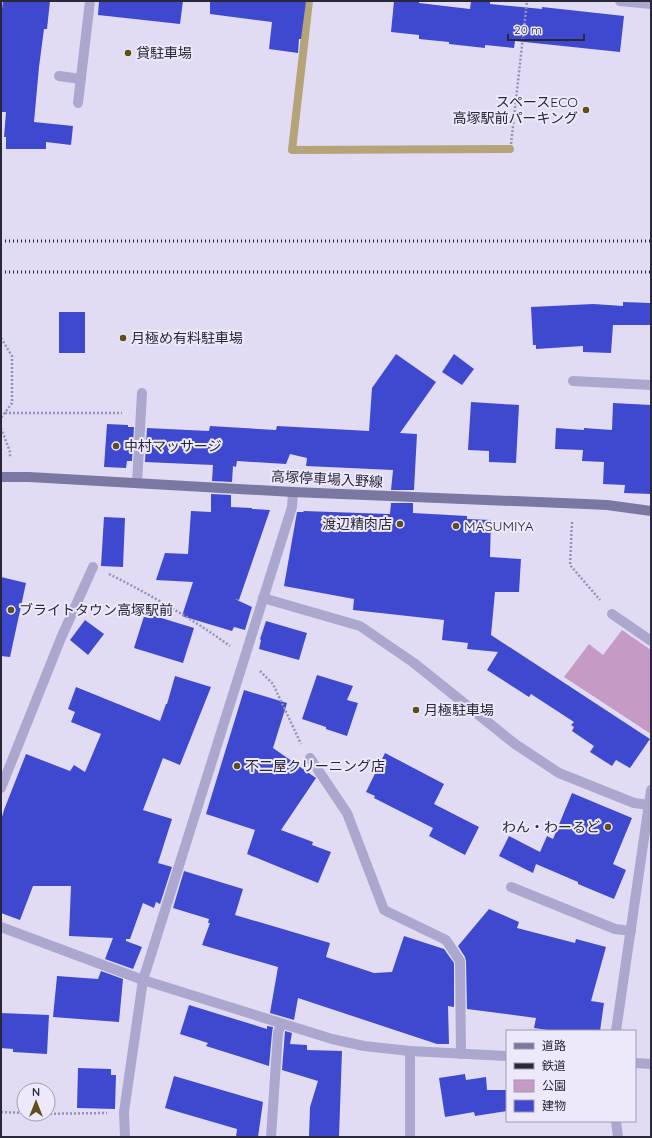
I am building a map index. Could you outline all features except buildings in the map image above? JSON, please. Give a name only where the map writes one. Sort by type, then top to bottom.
[{"type":"main road","name":"高塚停車場入野線","points":[[1,476],[293,492],[607,505],[651,510]]},
{"type":"street","points":[[78,103],[90,1]]},
{"type":"street","points":[[620,1],[651,4]]},
{"type":"street","points":[[59,76],[81,79]]},
{"type":"street","points":[[573,381],[651,385]]},
{"type":"street","points":[[137,483],[142,393]]},
{"type":"street","points":[[125,1137],[124,1112],[143,980],[292,507],[293,492]]},
{"type":"street","points":[[1,788],[61,638],[93,567]]},
{"type":"street","points":[[263,598],[360,626],[414,663],[515,744],[560,773],[634,803],[649,806]]},
{"type":"street","points":[[612,614],[651,641]]},
{"type":"street","points":[[310,758],[347,813],[384,910],[446,940],[460,962],[461,1054]]},
{"type":"street","points":[[616,1030],[651,790]]},
{"type":"street","points":[[511,887],[615,929],[631,931]]},
{"type":"street","points":[[1,926],[143,980],[332,1039],[364,1046],[410,1052],[506,1056]]},
{"type":"street","points":[[271,1137],[278,1033],[281,1024]]},
{"type":"street","points":[[410,1052],[410,1137]]},
{"type":"street","points":[[636,1063],[651,1064]]},
{"type":"street","points":[[616,1122],[618,1137]]},
{"type":"path","points":[[511,144],[527,1]]},
{"type":"path","points":[[1,338],[12,356],[12,403],[1,418]]},
{"type":"path","points":[[5,413],[141,413]]},
{"type":"path","points":[[1,428],[10,452],[10,463]]},
{"type":"path","points":[[572,504],[570,564],[612,614]]},
{"type":"path","points":[[93,567],[172,607],[245,656],[273,684],[296,734],[310,758]]},
{"type":"path","points":[[1,1112],[16,1113]]},
{"type":"path","points":[[56,1114],[124,1112]]},
{"type":"green space","points":[[622,630],[651,650],[651,734],[564,677],[589,644],[603,655]]},
{"type":"waterway","points":[[309,1],[292,150],[510,149]]},
{"type":"railway","points":[[1,241],[651,241]]},
{"type":"railway","points":[[1,272],[651,272]]},
{"type":"place","name":"貸駐車場","points":[[128,53]]},
{"type":"place","name":"スペースECO 高塚駅前パーキング","points":[[586,110]]},
{"type":"place","name":"月極め有料駐車場","points":[[123,338]]},
{"type":"place","name":"中村マッサージ","points":[[116,446]]},
{"type":"place","name":"渡辺精肉店","points":[[400,524]]},
{"type":"place","name":"MASUMIYA","points":[[456,526]]},
{"type":"place","name":"ブライトタウン高塚駅前","points":[[11,610]]},
{"type":"place","name":"月極駐車場","points":[[416,710]]},
{"type":"place","name":"不二屋クリーニング店","points":[[237,766]]},
{"type":"place","name":"わん・わーるど","points":[[608,827]]}]
